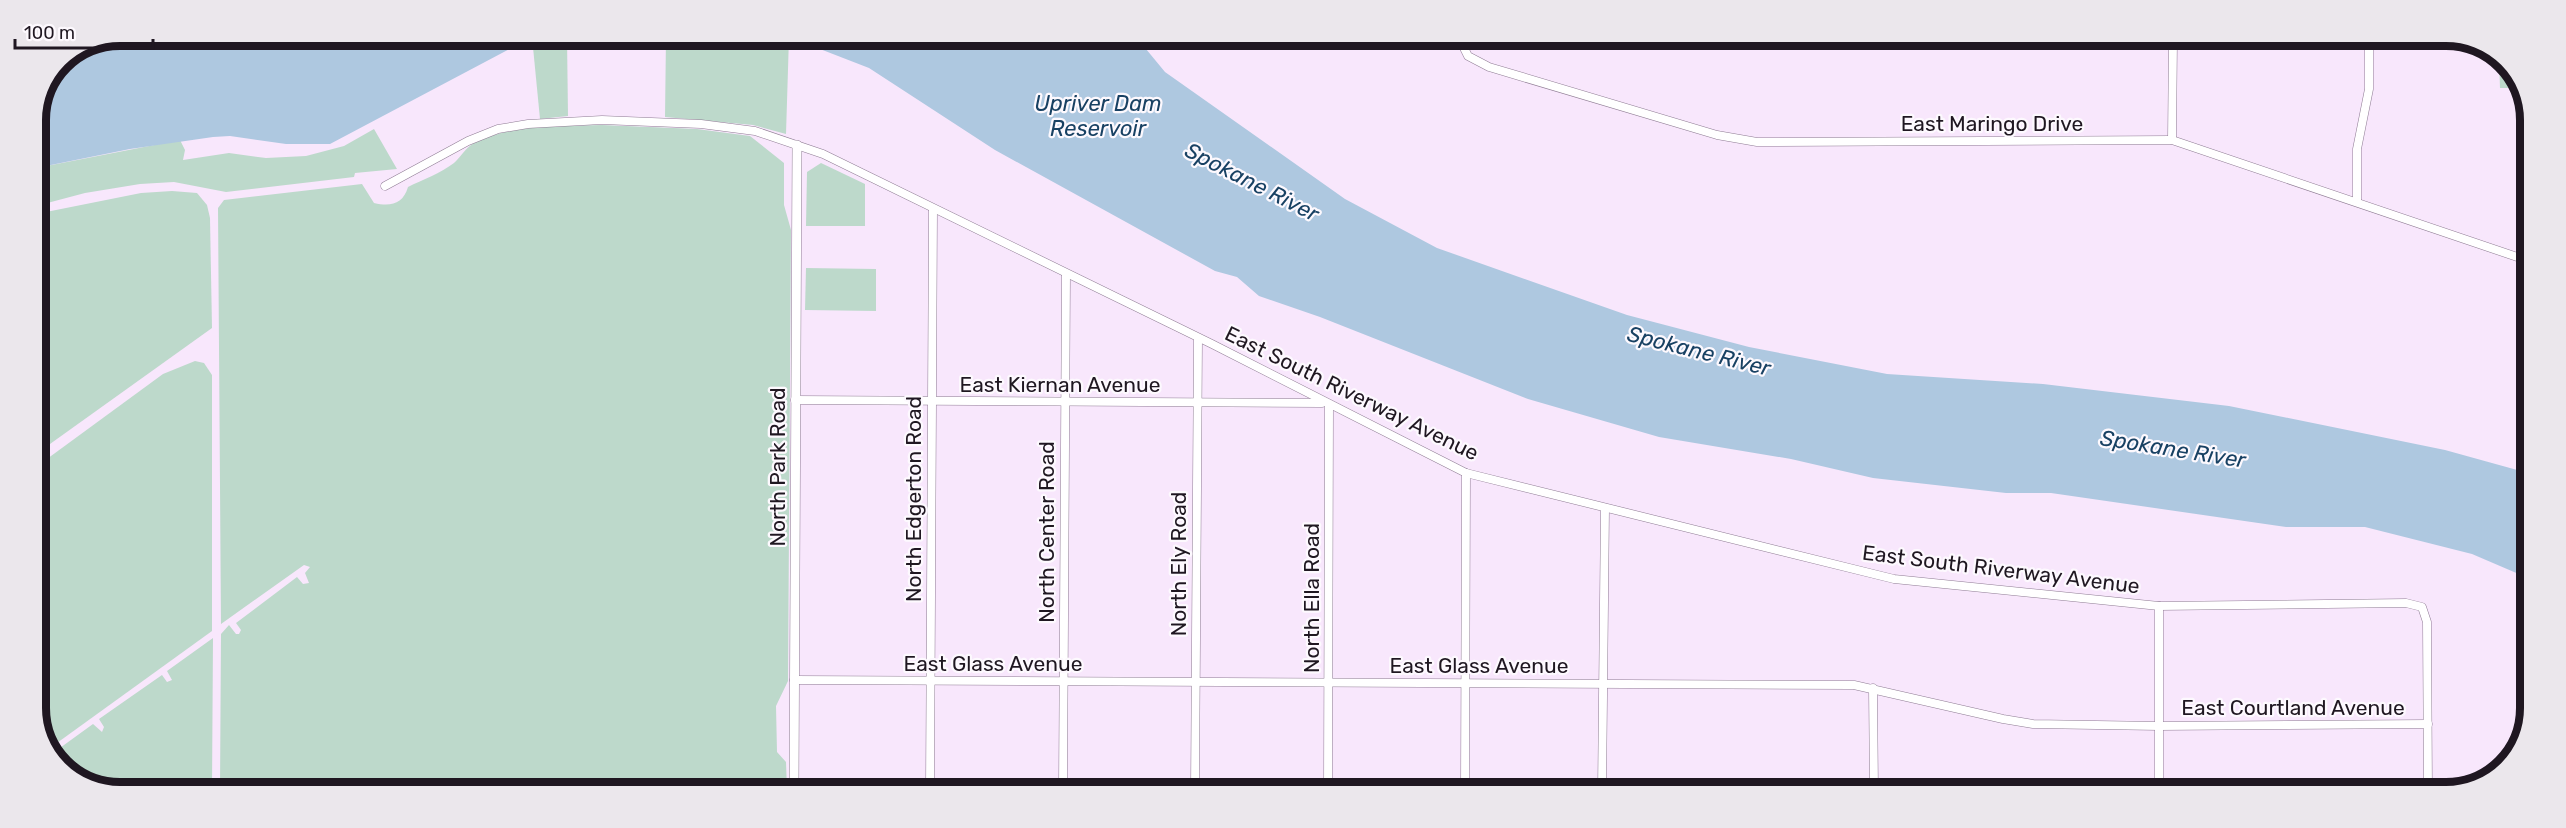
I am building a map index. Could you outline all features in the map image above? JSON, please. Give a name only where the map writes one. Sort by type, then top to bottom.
[{"type":"street","name":"East Maringo Drive","points":[[1463,46],[1468,56],[1488,67],[1718,135],[1757,142],[2172,140],[2519,258]]},
{"type":"street","points":[[2172,140],[2173,46]]},
{"type":"street","points":[[2357,201],[2357,149],[2369,89],[2369,46]]},
{"type":"street","name":"East South Riverway Avenue","points":[[385,186],[468,141],[498,129],[528,124],[602,120],[701,124],[755,131],[823,154],[1466,473],[1894,579],[2159,606],[2406,603],[2422,607],[2427,622],[2428,724]]},
{"type":"street","name":"North Park Road","points":[[794,782],[796,145]]},
{"type":"street","name":"North Edgerton Road","points":[[930,782],[933,209]]},
{"type":"street","name":"North Center Road","points":[[1063,782],[1066,274]]},
{"type":"street","name":"North Ely Road","points":[[1196,782],[1198,339]]},
{"type":"street","name":"East Kiernan Avenue","points":[[795,400],[1327,404]]},
{"type":"street","name":"North Ella Road","points":[[1327,404],[1328,782]]},
{"type":"street","points":[[1465,782],[1466,473]]},
{"type":"street","points":[[1602,782],[1605,508]]},
{"type":"street","points":[[2159,606],[2159,782]]},
{"type":"street","name":"East Glass Avenue","points":[[794,681],[1854,685],[2032,724],[2158,726]]},
{"type":"street","points":[[1873,688],[1874,782]]},
{"type":"street","points":[[2428,724],[2428,782]]},
{"type":"street","name":"East Courtland Avenue","points":[[2158,726],[2428,724]]},
{"type":"green space","points":[[533,46],[567,46],[568,116],[540,119]]},
{"type":"green space","points":[[666,46],[789,46],[786,134],[753,125],[665,117]]},
{"type":"green space","points":[[2499,70],[2512,88],[2500,88]]},
{"type":"green space","points":[[602,125],[697,129],[750,136],[784,163],[784,205],[791,230],[788,681],[776,706],[777,752],[786,762],[787,782],[220,782],[221,634],[229,625],[236,634],[239,634],[241,630],[236,623],[297,577],[303,584],[309,583],[305,573],[310,567],[304,565],[221,624],[218,208],[224,200],[362,184],[374,203],[391,204],[400,201],[408,187],[449,167],[478,141],[508,131],[555,126]]},
{"type":"green space","points":[[374,129],[397,169],[355,173],[354,177],[226,192],[174,182],[140,184],[85,193],[46,203],[46,166],[180,140],[185,150],[183,160],[229,153],[266,158],[306,156],[344,146]]},
{"type":"green space","points":[[821,163],[865,184],[865,226],[806,226],[807,172]]},
{"type":"green space","points":[[172,191],[197,193],[207,205],[210,218],[212,328],[47,446],[46,212],[141,193]]},
{"type":"green space","points":[[806,268],[876,269],[876,311],[805,310]]},
{"type":"green space","points":[[195,361],[204,363],[212,375],[212,631],[56,744],[47,713],[47,459],[163,374]]},
{"type":"green space","points":[[213,638],[212,782],[110,781],[92,776],[79,769],[59,749],[93,724],[102,732],[104,727],[99,719],[162,675],[167,682],[172,680],[167,671]]},
{"type":"water","points":[[120,46],[515,46],[330,144],[286,144],[230,136],[130,149],[46,166],[46,120],[52,92],[68,68],[92,52]]},
{"type":"water","points":[[812,46],[1149,46],[1146,49],[1165,72],[1345,199],[1437,248],[1627,315],[1749,347],[1887,374],[2043,384],[2229,406],[2445,450],[2520,471],[2520,574],[2472,554],[2365,527],[2286,527],[2051,493],[2006,493],[1873,478],[1791,459],[1659,437],[1528,399],[1320,317],[1259,296],[1237,277],[1215,271],[995,150],[869,68]]},
{"type":"water label","name":"Upriver Dam Reservoir","points":[[1098,116]]},
{"type":"water label","name":"Spokane River","points":[[1252,182]]},
{"type":"water label","name":"Spokane River","points":[[1699,351]]},
{"type":"water label","name":"Spokane River","points":[[2173,449]]}]
